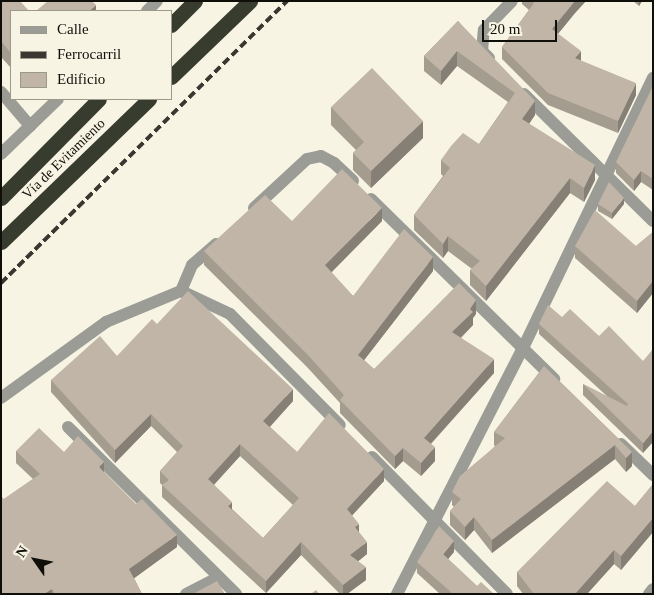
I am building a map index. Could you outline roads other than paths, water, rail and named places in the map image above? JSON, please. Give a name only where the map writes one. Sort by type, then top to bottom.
[{"type":"highway","points":[[172,24],[195,1]]},
{"type":"highway","points":[[172,77],[250,1]]},
{"type":"highway","name":"Vía de Evitamiento","points":[[1,198],[98,100]]},
{"type":"highway","name":"Vía de Evitamiento","points":[[1,242],[148,100]]},
{"type":"street","points":[[148,10],[157,1]]},
{"type":"street","points":[[496,65],[482,51],[484,30],[512,1]]},
{"type":"street","points":[[397,594],[523,348],[653,78]]},
{"type":"street","points":[[516,86],[605,176],[653,221]]},
{"type":"street","points":[[1,92],[30,126]]},
{"type":"street","points":[[1,154],[57,100]]},
{"type":"street","points":[[242,219],[307,159],[321,156],[334,163],[564,388]]},
{"type":"street","points":[[1,398],[106,322],[181,291],[192,265],[228,232]]},
{"type":"street","points":[[181,291],[230,314],[350,434]]},
{"type":"street","points":[[68,427],[236,594]]},
{"type":"street","points":[[612,435],[653,476]]},
{"type":"street","points":[[364,448],[507,594]]},
{"type":"street","points":[[186,594],[219,576]]},
{"type":"street","points":[[649,594],[653,589]]},
{"type":"railway","points":[[1,283],[287,1]]}]
